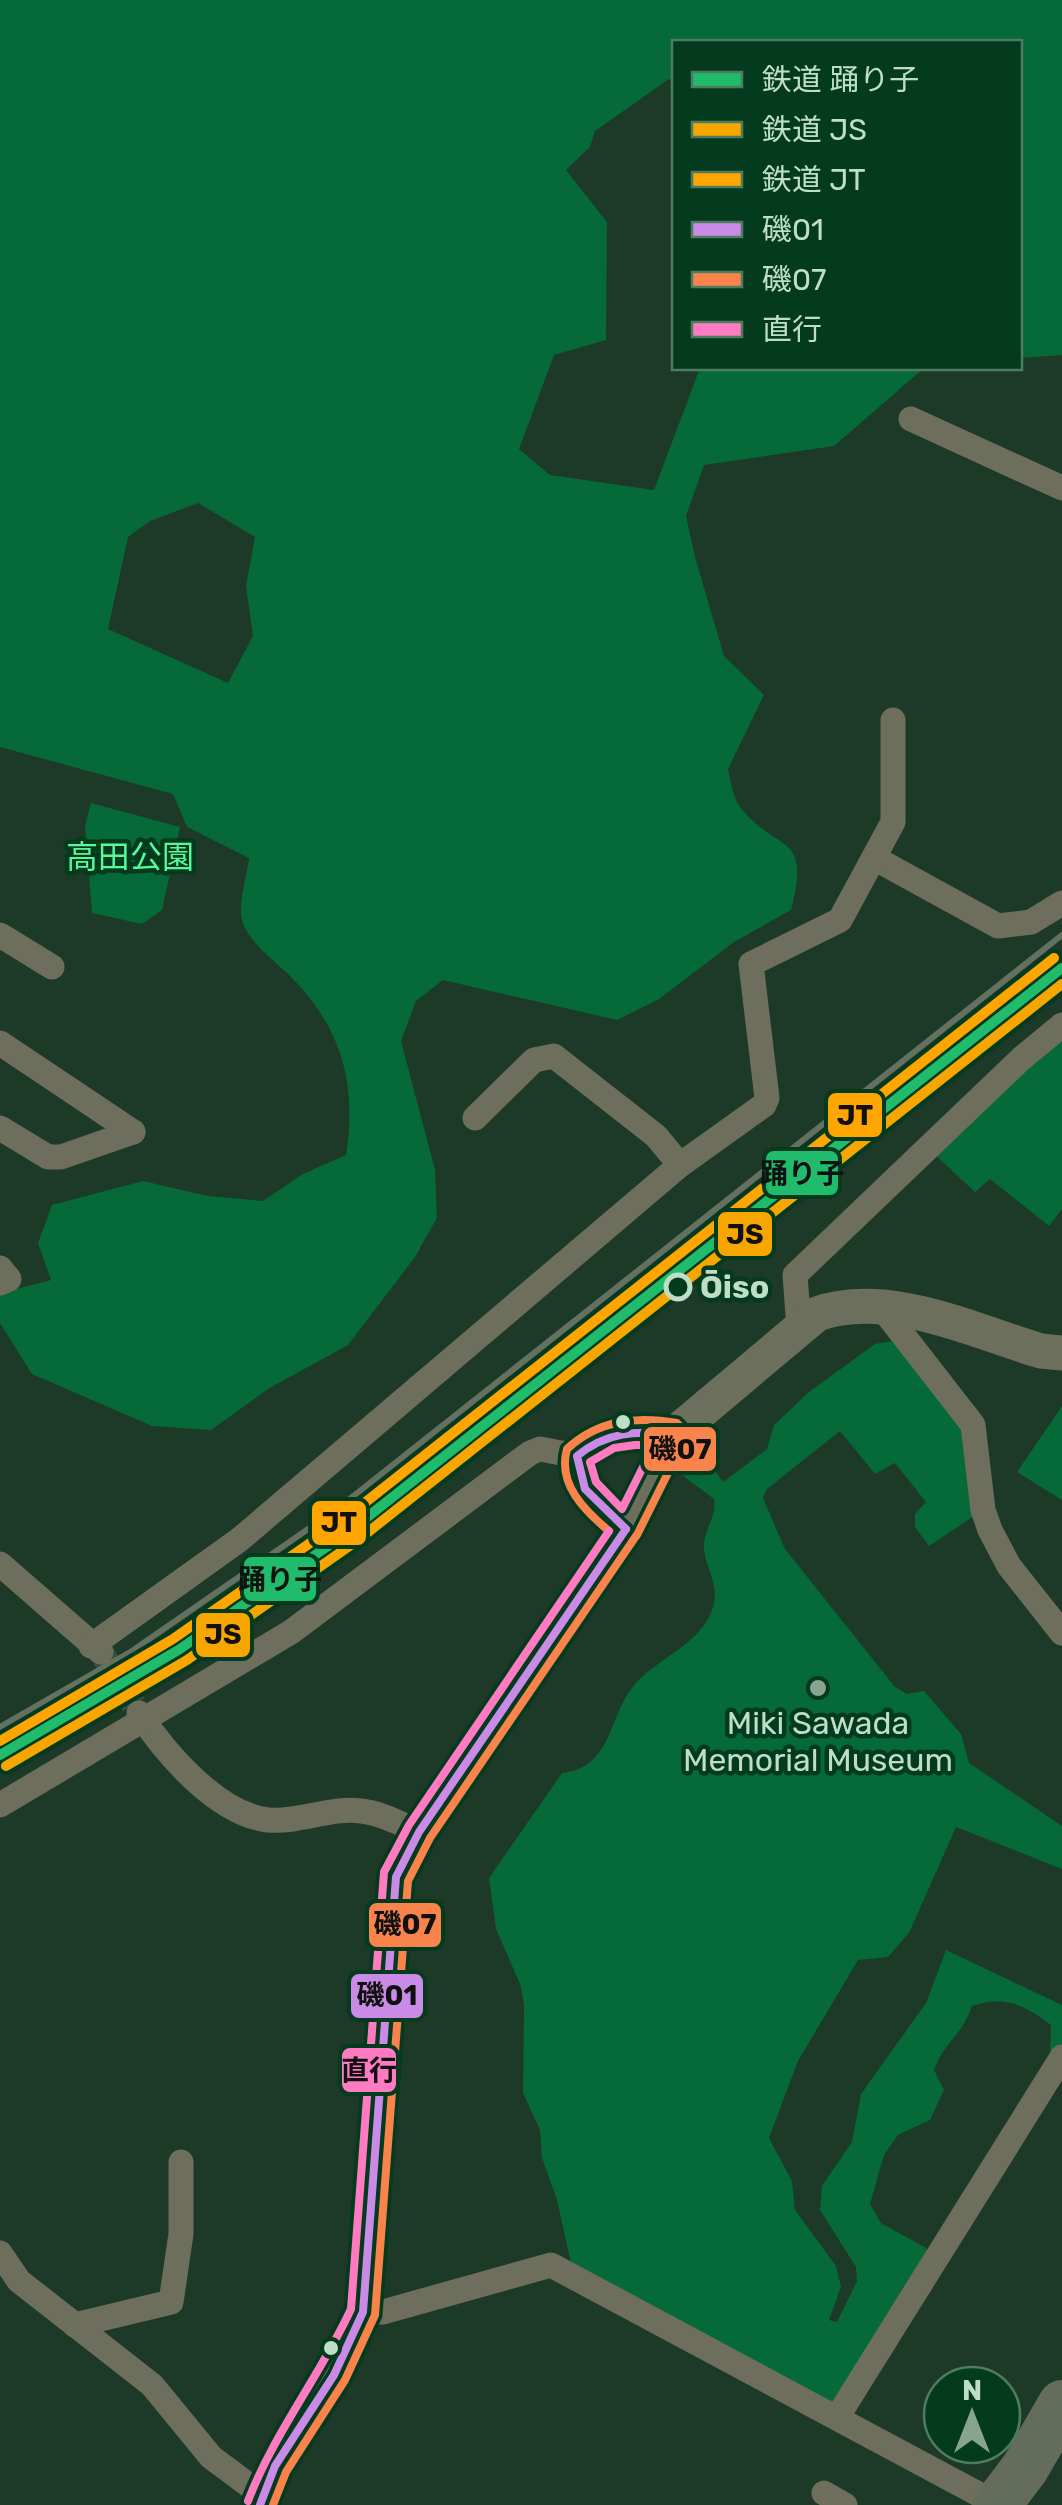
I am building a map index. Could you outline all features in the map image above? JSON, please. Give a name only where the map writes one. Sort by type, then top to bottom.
[{"type":"highway","points":[[997,2505],[1025,2468],[1062,2404]]},
{"type":"street","points":[[911,419],[1062,488]]},
{"type":"street","points":[[0,1564],[96,1649],[239,1540],[680,1165],[764,1105],[767,1098],[750,964],[836,924],[876,859],[894,822],[893,720]]},
{"type":"street","points":[[876,859],[998,926],[1031,922],[1062,902]]},
{"type":"street","points":[[0,935],[52,966]]},
{"type":"street","points":[[799,1329],[795,1274],[1022,1058],[1062,1025]]},
{"type":"street","points":[[0,1043],[133,1132],[61,1156],[48,1156],[0,1128]]},
{"type":"street","points":[[474,1118],[534,1060],[554,1056],[656,1136],[680,1165]]},
{"type":"street","points":[[0,1268],[9,1279],[0,1283]]},
{"type":"street","points":[[882,1308],[973,1424],[983,1510],[990,1530],[1009,1566],[1062,1633]]},
{"type":"street","points":[[0,2253],[19,2281],[159,2392],[211,2457],[261,2500],[275,2466],[334,2375],[364,2312],[396,1877],[419,1832],[626,1529],[673,1436],[799,1329],[827,1310],[882,1308],[1062,1353]]},
{"type":"street","points":[[626,1529],[584,1491],[577,1478],[577,1456],[589,1444],[625,1432],[673,1436]]},
{"type":"street","points":[[2,1810],[142,1717],[291,1632],[530,1453],[540,1449],[577,1456]]},
{"type":"street","points":[[142,1717],[198,1781],[243,1813],[267,1820],[360,1810],[419,1832]]},
{"type":"street","points":[[838,2416],[1062,2057]]},
{"type":"street","points":[[75,2325],[171,2302],[181,2234],[181,2162]]},
{"type":"street","points":[[364,2312],[383,2312],[552,2265],[997,2505]]},
{"type":"green space","points":[[0,0],[1062,0],[1062,355],[1022,358],[1022,40],[672,40],[672,80],[595,131],[590,147],[566,170],[607,222],[606,340],[554,355],[519,449],[550,475],[654,490],[699,370],[922,370],[834,446],[704,465],[686,516],[724,656],[764,695],[728,769],[740,807],[794,855],[797,867],[791,910],[734,942],[659,999],[617,1020],[443,980],[416,1001],[401,1041],[435,1170],[437,1218],[415,1257],[348,1345],[268,1389],[211,1430],[152,1426],[32,1374],[0,1323],[0,1293],[51,1280],[38,1243],[52,1205],[143,1181],[208,1196],[263,1201],[303,1174],[346,1155],[349,1103],[341,1056],[305,992],[261,949],[245,927],[241,906],[249,858],[187,827],[173,794],[0,747]],"holes":[[[198,503],[255,537],[246,586],[253,636],[228,683],[108,629],[128,537],[150,521]]]},
{"type":"green space","name":"高田公園","points":[[91,803],[180,827],[162,910],[142,924],[92,913],[85,826]]},
{"type":"green space","points":[[1062,1031],[1062,1209],[1049,1226],[990,1179],[975,1192],[933,1153]]},
{"type":"green space","points":[[904,1339],[973,1425],[983,1510],[929,1546],[915,1527],[915,1514],[926,1502],[895,1463],[875,1474],[840,1431],[767,1489],[763,1498],[785,1549],[895,1687],[907,1694],[924,1691],[961,1734],[969,1763],[1062,1826],[1062,1869],[956,1827],[909,1933],[888,1957],[858,1960],[798,2061],[769,2138],[792,2181],[795,2210],[836,2266],[841,2287],[829,2320],[837,2322],[857,2281],[856,2267],[820,2210],[822,2186],[852,2142],[861,2094],[926,2003],[946,1950],[1062,2005],[1062,2057],[1050,2054],[1051,2025],[1023,2007],[994,2001],[972,2006],[943,2052],[934,2070],[944,2090],[930,2120],[898,2135],[884,2155],[870,2204],[881,2223],[926,2248],[933,2268],[838,2416],[574,2277],[557,2200],[542,2158],[540,2130],[523,2093],[524,2004],[520,1984],[496,1929],[489,1878],[562,1773],[579,1769],[600,1751],[635,1684],[692,1639],[709,1617],[715,1595],[704,1543],[714,1499],[670,1466],[693,1441],[723,1482],[767,1449],[774,1425],[809,1392],[875,1344]]},
{"type":"green space","points":[[1062,1406],[1062,1500],[1017,1472]]},
{"type":"tunnel","points":[[101,1652],[139,1713]]},
{"type":"railway","points":[[0,1727],[132,1651],[337,1509],[1062,935]]},
{"type":"rail line","name":"JT","points":[[0,1741],[173,1639],[343,1520],[1054,958]]},
{"type":"rail line","name":"踊り子","points":[[0,1755],[180,1649],[351,1530],[1062,968]]},
{"type":"rail line","name":"JS","points":[[6,1766],[187,1660],[358,1540],[1062,984]]},
{"type":"transit line","name":"磯07","points":[[609,1531],[575,1496],[566,1474],[567,1449],[592,1432],[618,1422],[677,1423],[684,1430],[685,1439],[637,1535]]},
{"type":"transit line","name":"磯01","points":[[626,1529],[585,1489],[577,1456],[611,1437],[673,1435]]},
{"type":"transit line","name":"直行","points":[[635,1445],[654,1445],[622,1509],[596,1482],[590,1462],[614,1448],[635,1445]]},
{"type":"transit line","name":"磯01","points":[[260,2505],[275,2466],[334,2375],[363,2312],[396,1877],[419,1832],[626,1529]]},
{"type":"transit line","name":"直行","points":[[248,2501],[351,2309],[384,1872],[409,1825],[609,1531]]},
{"type":"transit line","name":"磯07","points":[[273,2505],[286,2472],[345,2380],[375,2315],[408,1881],[430,1838],[636,1536]]},
{"type":"place","name":"Ōiso","points":[[678,1287]]},
{"type":"place","name":"Miki Sawada Memorial Museum","points":[[818,1688]]}]
